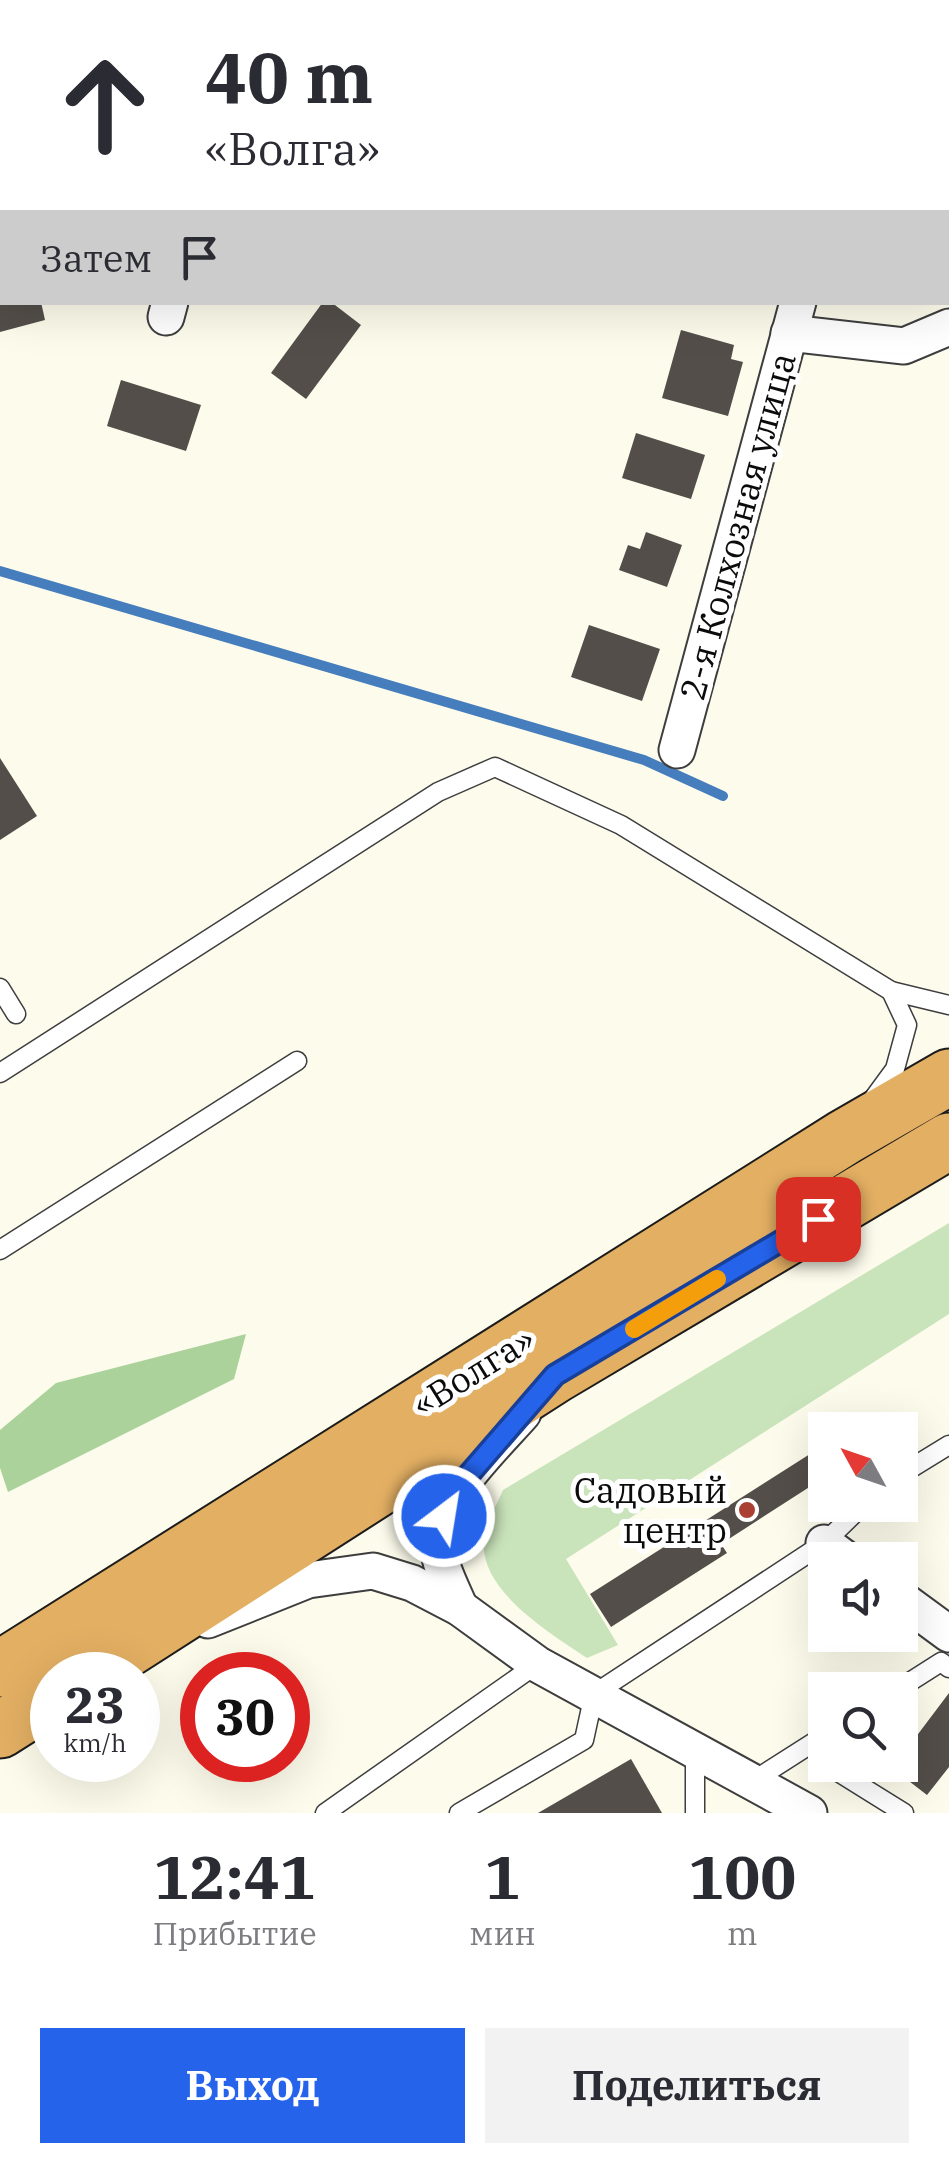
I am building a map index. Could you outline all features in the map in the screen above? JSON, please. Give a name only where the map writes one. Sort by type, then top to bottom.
[{"type":"highway","name":"«Волга»","points":[[0,1669],[845,1137],[949,1077]]},
{"type":"highway","name":"«Волга»","points":[[122,1652],[555,1375],[949,1141]]},
{"type":"highway","points":[[0,1730],[30,1711]]},
{"type":"street","points":[[794,318],[904,346],[949,327]]},
{"type":"street","name":"2-я Колхозная улица","points":[[678,750],[794,318]]},
{"type":"street","points":[[460,1608],[443,1570],[436,1537],[452,1494],[555,1375]]},
{"type":"street","points":[[134,1652],[308,1580],[373,1571],[412,1583],[460,1608],[537,1664],[809,1813]]},
{"type":"street","points":[[918,1611],[949,1634]]},
{"type":"lane","points":[[0,1073],[438,792],[495,768],[621,825],[891,991],[949,1005]]},
{"type":"lane","points":[[0,988],[16,1014]]},
{"type":"lane","points":[[845,1137],[895,1069],[906,1025],[891,991]]},
{"type":"lane","points":[[0,1250],[297,1061]]},
{"type":"lane","points":[[918,1464],[949,1445]]},
{"type":"lane","points":[[459,1813],[584,1740],[594,1694],[808,1568]]},
{"type":"lane","points":[[918,1677],[941,1662],[949,1668]]},
{"type":"lane","points":[[329,1812],[537,1664]]},
{"type":"lane","points":[[753,1781],[808,1747]]},
{"type":"lane","points":[[695,1748],[695,1813]]},
{"type":"lane","points":[[803,1750],[808,1753]]},
{"type":"lane","points":[[855,1782],[904,1813]]},
{"type":"green space","points":[[949,1223],[949,1314],[566,1559],[618,1645],[587,1658],[535,1622],[502,1590],[484,1553],[486,1528],[503,1490]]},
{"type":"green space","points":[[246,1334],[234,1379],[8,1492],[0,1468],[0,1430],[56,1383]]},
{"type":"building","points":[[0,305],[42,305],[45,320],[0,332]]},
{"type":"building","points":[[321,305],[335,305],[361,325],[306,399],[271,373]]},
{"type":"building","points":[[681,330],[734,345],[731,359],[743,362],[728,416],[662,398]]},
{"type":"building","points":[[121,380],[201,405],[186,451],[107,426]]},
{"type":"building","points":[[636,433],[705,455],[691,499],[622,478]]},
{"type":"building","points":[[646,532],[682,545],[667,587],[619,570],[628,545],[640,549]]},
{"type":"building","points":[[589,625],[660,649],[642,701],[571,677]]},
{"type":"building","points":[[0,758],[37,816],[0,840]]},
{"type":"building","name":"Садовый центр","points":[[808,1455],[808,1488],[721,1544],[727,1553],[611,1627],[590,1594]]},
{"type":"building","points":[[949,1693],[949,1767],[927,1795],[910,1782],[918,1782],[918,1734]]},
{"type":"building","points":[[631,1759],[662,1813],[538,1813]]},
{"type":"waterway","points":[[0,571],[644,760],[723,796]]},
{"type":"slow traffic","points":[[634,1329],[717,1279]]},
{"type":"place","name":"Садовый центр","points":[[747,1510]]},
{"type":"route","points":[[444,1516],[452,1494],[555,1375],[818,1219]]}]
